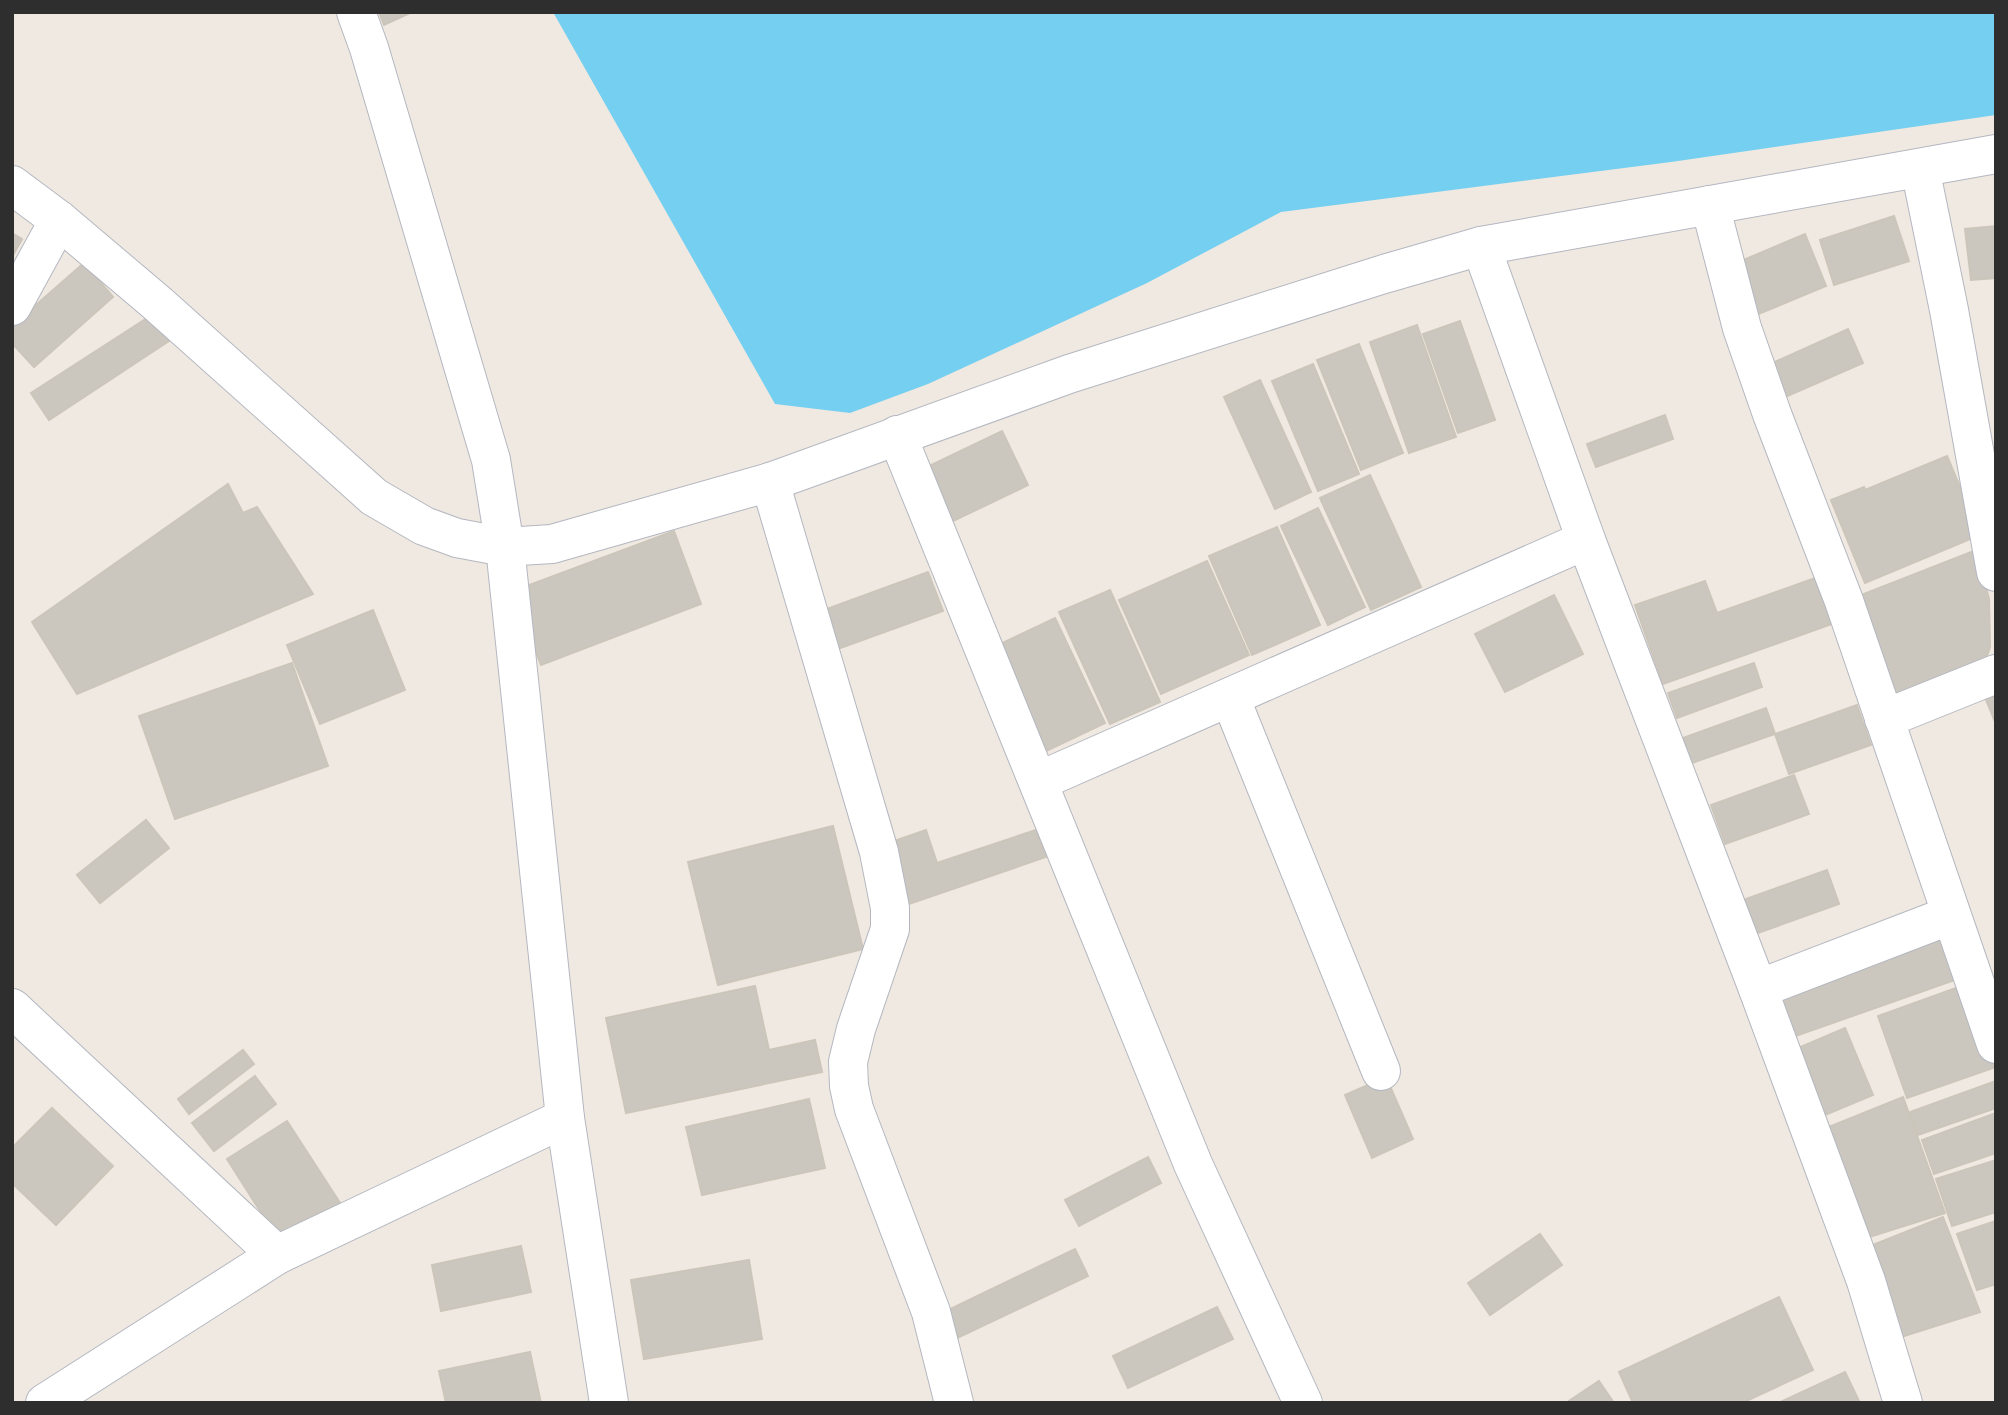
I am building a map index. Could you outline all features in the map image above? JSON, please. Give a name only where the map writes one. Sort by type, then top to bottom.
[{"type":"street","points":[[356,12],[491,460],[505,547],[565,1118],[608,1403]]},
{"type":"street","points":[[12,185],[59,220],[157,303],[374,497],[424,526],[457,538],[505,547],[552,544],[770,482],[1069,374],[1481,246],[1996,154]]},
{"type":"street","points":[[1920,168],[1949,310],[1996,572]]},
{"type":"street","points":[[1710,205],[1742,328],[1844,601],[1996,1044]]},
{"type":"street","points":[[12,306],[59,220]]},
{"type":"street","points":[[1481,246],[1586,540],[1758,989],[1866,1281],[1903,1403]]},
{"type":"street","points":[[897,435],[1040,781],[1193,1164],[1303,1403]]},
{"type":"street","points":[[770,482],[878,852],[890,908],[890,929],[856,1029],[848,1062],[849,1086],[854,1109],[931,1312],[954,1403]]},
{"type":"street","points":[[1040,781],[1586,540]]},
{"type":"street","points":[[1884,719],[1996,674]]},
{"type":"street","points":[[1230,697],[1381,1071]]},
{"type":"street","points":[[1758,989],[1951,915]]},
{"type":"street","points":[[12,1008],[277,1255]]},
{"type":"street","points":[[45,1403],[277,1255],[565,1118]]},
{"type":"water","points":[[553,12],[1996,12],[1996,115],[1671,162],[1281,212],[1147,283],[928,384],[850,413],[775,404]]},
{"type":"building","points":[[379,12],[412,12],[384,25]]},
{"type":"building","points":[[1894,216],[1909,261],[1834,285],[1820,240]]},
{"type":"building","points":[[1996,226],[1996,278],[1971,280],[1965,229]]},
{"type":"building","points":[[12,233],[22,239],[12,257]]},
{"type":"building","points":[[1805,234],[1826,286],[1756,315],[1734,264]]},
{"type":"building","points":[[84,263],[113,297],[34,367],[12,343],[12,326]]},
{"type":"building","points":[[152,315],[169,341],[49,420],[31,393]]},
{"type":"building","points":[[1460,321],[1495,420],[1458,433],[1423,334]]},
{"type":"building","points":[[1417,325],[1456,437],[1409,453],[1370,342]]},
{"type":"building","points":[[1848,329],[1863,363],[1783,398],[1768,365]]},
{"type":"building","points":[[1359,344],[1403,453],[1361,470],[1317,360]]},
{"type":"building","points":[[1313,364],[1359,474],[1318,491],[1272,381]]},
{"type":"building","points":[[1260,380],[1311,492],[1275,509],[1224,397]]},
{"type":"building","points":[[1665,415],[1673,439],[1596,467],[1587,444]]},
{"type":"building","points":[[1002,431],[1028,485],[949,523],[923,469]]},
{"type":"building","points":[[1947,456],[1980,535],[1865,583],[1831,500],[1864,487],[1865,490]]},
{"type":"building","points":[[1370,475],[1421,587],[1371,610],[1320,498]]},
{"type":"building","points":[[228,484],[243,513],[257,507],[313,594],[77,694],[32,622]]},
{"type":"building","points":[[1318,508],[1365,607],[1328,625],[1281,526]]},
{"type":"building","points":[[1277,527],[1320,625],[1252,655],[1209,556]]},
{"type":"building","points":[[674,531],[701,604],[541,665],[513,591]]},
{"type":"building","points":[[1976,550],[1989,599],[1990,647],[1986,659],[1897,697],[1856,597]]},
{"type":"building","points":[[1207,561],[1249,655],[1161,694],[1119,600]]},
{"type":"building","points":[[928,572],[943,611],[835,650],[821,611]]},
{"type":"building","points":[[1815,578],[1832,624],[1663,684],[1635,605],[1705,581],[1717,613]]},
{"type":"building","points":[[1110,590],[1160,702],[1110,724],[1059,612]]},
{"type":"building","points":[[1554,595],[1583,654],[1505,692],[1475,634]]},
{"type":"building","points":[[373,610],[405,690],[320,724],[287,645]]},
{"type":"building","points":[[1055,618],[1105,723],[1040,754],[990,649]]},
{"type":"building","points":[[292,663],[328,766],[175,819],[139,716]]},
{"type":"building","points":[[1754,663],[1762,687],[1677,718],[1668,693]]},
{"type":"building","points":[[1996,690],[1996,724],[1984,695]]},
{"type":"building","points":[[1857,705],[1871,745],[1789,774],[1775,734]]},
{"type":"building","points":[[1766,708],[1775,734],[1689,764],[1680,739]]},
{"type":"building","points":[[1794,775],[1809,814],[1725,844],[1711,805]]},
{"type":"building","points":[[146,820],[169,848],[100,903],[77,875]]},
{"type":"building","points":[[833,826],[863,949],[718,985],[688,862]]},
{"type":"building","points":[[926,830],[937,863],[1036,830],[1046,857],[909,904],[888,843]]},
{"type":"building","points":[[1827,870],[1839,904],[1755,934],[1743,900]]},
{"type":"building","points":[[1940,937],[1955,980],[1787,1039],[1772,997]]},
{"type":"building","points":[[1967,984],[1996,1067],[1907,1098],[1878,1016]]},
{"type":"building","points":[[755,986],[769,1050],[815,1040],[822,1072],[626,1113],[606,1018]]},
{"type":"building","points":[[1845,1028],[1873,1095],[1818,1118],[1791,1051]]},
{"type":"building","points":[[243,1050],[254,1064],[189,1114],[178,1099]]},
{"type":"building","points":[[255,1076],[276,1104],[214,1151],[192,1123]]},
{"type":"building","points":[[1386,1077],[1413,1139],[1372,1158],[1345,1095]]},
{"type":"building","points":[[1996,1081],[1996,1108],[1918,1135],[1910,1112]]},
{"type":"building","points":[[1903,1097],[1945,1213],[1866,1238],[1826,1128]]},
{"type":"building","points":[[809,1099],[825,1168],[702,1195],[686,1127]]},
{"type":"building","points":[[52,1108],[113,1166],[56,1225],[12,1183],[12,1148]]},
{"type":"building","points":[[1996,1113],[1996,1153],[1934,1174],[1922,1140]]},
{"type":"building","points":[[287,1121],[342,1206],[281,1244],[227,1159]]},
{"type":"building","points":[[1148,1157],[1161,1183],[1079,1226],[1065,1200]]},
{"type":"building","points":[[1996,1160],[1996,1212],[1952,1226],[1936,1179]]},
{"type":"building","points":[[1943,1217],[1980,1312],[1901,1337],[1870,1246]]},
{"type":"building","points":[[1996,1221],[1996,1284],[1977,1290],[1957,1234]]},
{"type":"building","points":[[1540,1234],[1562,1265],[1490,1315],[1468,1283]]},
{"type":"building","points":[[521,1246],[531,1292],[441,1311],[432,1265]]},
{"type":"building","points":[[1075,1249],[1088,1276],[951,1341],[938,1315]]},
{"type":"building","points":[[749,1260],[762,1339],[644,1359],[631,1280]]},
{"type":"building","points":[[1779,1297],[1813,1370],[1742,1403],[1633,1403],[1619,1372]]},
{"type":"building","points":[[1217,1307],[1233,1339],[1128,1388],[1113,1356]]},
{"type":"building","points":[[530,1352],[541,1403],[446,1403],[439,1371]]},
{"type":"building","points":[[1845,1372],[1860,1403],[1778,1403]]},
{"type":"building","points":[[1599,1381],[1614,1403],[1566,1403]]}]
